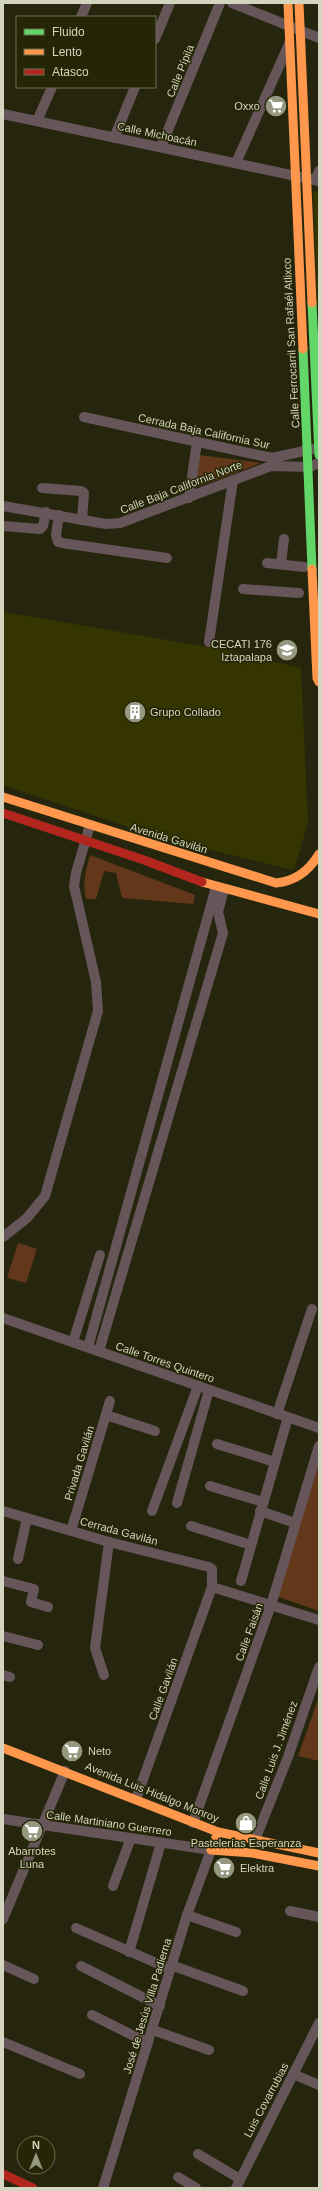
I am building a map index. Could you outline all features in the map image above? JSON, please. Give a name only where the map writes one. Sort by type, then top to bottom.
[{"type":"main road","name":"Calle Ferrocarril San Rafaél Atlixco","points":[[288,3],[317,678],[319,682]]},
{"type":"main road","name":"Calle Ferrocarril San Rafaél Atlixco","points":[[300,5],[300,30],[315,177],[319,455]]},
{"type":"main road","name":"Avenida Gavilán","points":[[3,796],[90,825],[276,883],[285,882],[309,870],[319,854]]},
{"type":"main road","points":[[3,813],[85,840],[220,888],[319,914]]},
{"type":"main road","name":"Avenida Luis Hidalgo Monroy","points":[[3,1748],[218,1832],[319,1853]]},
{"type":"main road","name":"José de Jesús Villa Padierna","points":[[211,1850],[218,1832]]},
{"type":"main road","points":[[211,1850],[252,1853],[319,1866]]},
{"type":"main road","points":[[3,2174],[33,2188]]},
{"type":"street","points":[[81,16],[87,3]]},
{"type":"street","points":[[156,37],[170,3]]},
{"type":"street","name":"Calle Pípila","points":[[162,147],[220,3]]},
{"type":"street","points":[[232,3],[319,38]]},
{"type":"street","points":[[236,163],[290,42]]},
{"type":"street","points":[[37,121],[52,88]]},
{"type":"street","points":[[114,138],[135,88]]},
{"type":"street","name":"Calle Michoacán","points":[[3,114],[295,176],[315,177]]},
{"type":"street","name":"Cerrada Baja California Sur","points":[[84,417],[197,442],[272,462],[308,452],[319,446]]},
{"type":"street","points":[[189,498],[197,442]]},
{"type":"street","name":"Calle Baja California Norte","points":[[3,506],[59,514],[106,524],[120,523],[189,498],[272,462],[309,467],[319,462]]},
{"type":"street","points":[[209,642],[233,480]]},
{"type":"street","points":[[42,488],[81,492],[84,494],[82,520]]},
{"type":"street","points":[[3,526],[40,529],[44,526],[46,512]]},
{"type":"street","points":[[59,514],[56,535],[58,542],[167,558]]},
{"type":"street","points":[[281,564],[284,539]]},
{"type":"street","points":[[267,563],[304,567]]},
{"type":"street","points":[[243,589],[299,593]]},
{"type":"street","points":[[3,1236],[27,1218],[45,1196],[98,1011],[96,982],[74,886],[90,825]]},
{"type":"street","points":[[88,1348],[220,888]]},
{"type":"street","points":[[99,1351],[223,933],[218,912],[220,888]]},
{"type":"street","points":[[73,1342],[100,1254]]},
{"type":"street","points":[[277,1414],[312,1309]]},
{"type":"street","name":"Calle Torres Quintero","points":[[3,1318],[319,1428]]},
{"type":"street","points":[[152,1511],[198,1386]]},
{"type":"street","points":[[177,1503],[209,1390]]},
{"type":"street","name":"Privada Gavilán","points":[[71,1531],[110,1401]]},
{"type":"street","points":[[106,1415],[155,1431]]},
{"type":"street","points":[[241,1581],[288,1418]]},
{"type":"street","points":[[217,1444],[275,1462]]},
{"type":"street","name":"Calle Faisán","points":[[193,1823],[271,1605],[295,1523],[318,1457],[319,1446]]},
{"type":"street","points":[[210,1486],[262,1506],[295,1523]]},
{"type":"street","name":"Cerrada Gavilán","points":[[3,1511],[110,1542],[209,1567],[213,1573],[212,1587]]},
{"type":"street","points":[[18,1559],[27,1518]]},
{"type":"street","points":[[191,1526],[251,1545]]},
{"type":"street","points":[[104,1675],[95,1648],[110,1542]]},
{"type":"street","points":[[3,1581],[34,1589],[31,1602],[48,1607]]},
{"type":"street","points":[[212,1587],[319,1620]]},
{"type":"street","name":"Calle Gavilán","points":[[136,1800],[212,1587]]},
{"type":"street","points":[[3,1636],[38,1645]]},
{"type":"street","name":"Calle Luis J. Jiménez","points":[[255,1840],[288,1757],[319,1667]]},
{"type":"street","points":[[3,1919],[65,1771]]},
{"type":"street","name":"Calle Martiniano Guerrero","points":[[3,1819],[211,1850]]},
{"type":"street","points":[[113,1886],[131,1838]]},
{"type":"street","points":[[129,1952],[161,1843]]},
{"type":"street","name":"José de Jesús Villa Padierna","points":[[103,2188],[187,1915],[211,1850]]},
{"type":"street","points":[[290,1910],[319,1917]]},
{"type":"street","points":[[187,1915],[236,1932]]},
{"type":"street","points":[[76,1928],[129,1952],[242,1991]]},
{"type":"street","points":[[3,1965],[34,1979]]},
{"type":"street","points":[[81,1966],[160,2006]]},
{"type":"street","points":[[92,2015],[148,2043]]},
{"type":"street","name":"Luis Covarrubias","points":[[238,2183],[319,2023]]},
{"type":"street","points":[[152,2030],[209,2050]]},
{"type":"street","points":[[3,2042],[80,2074]]},
{"type":"street","points":[[294,2074],[319,2085]]},
{"type":"street","points":[[198,2154],[238,2183]]},
{"type":"street","points":[[178,2177],[196,2188]]},
{"type":"shaded area","points":[[313,191],[319,192],[319,339]]},
{"type":"shaded area","points":[[199,455],[261,463],[195,488]]},
{"type":"shaded area","name":"Grupo Collado","points":[[3,612],[220,649],[301,668],[308,823],[294,870],[167,840],[3,785]]},
{"type":"shaded area","points":[[90,855],[195,895],[193,904],[122,898],[116,873],[104,871],[96,899],[86,899],[84,882]]},
{"type":"shaded area","points":[[18,1243],[37,1249],[26,1283],[7,1278]]},
{"type":"shaded area","points":[[319,1465],[319,1611],[273,1595]]},
{"type":"shaded area","points":[[319,1697],[319,1761],[298,1756]]},
{"type":"traffic: fast","points":[[312,303],[319,455]]},
{"type":"traffic: fast","points":[[303,349],[312,569]]},
{"type":"traffic: slow","points":[[288,3],[303,349]]},
{"type":"traffic: slow","points":[[299,3],[312,303]]},
{"type":"traffic: slow","points":[[312,569],[317,678],[319,682]]},
{"type":"traffic: slow","points":[[3,797],[276,883],[290,880],[301,874],[311,865],[319,854]]},
{"type":"traffic: slow","points":[[202,882],[319,914]]},
{"type":"traffic: slow","points":[[3,1748],[218,1832],[319,1853]]},
{"type":"traffic: slow","points":[[218,1832],[211,1850],[252,1853],[319,1866]]},
{"type":"traffic: jam","points":[[3,813],[144,860],[202,882]]},
{"type":"traffic: jam","points":[[3,2174],[33,2188]]},
{"type":"place","name":"Oxxo","points":[[276,106]]},
{"type":"place","name":"CECATI 176 Iztapalapa","points":[[287,650]]},
{"type":"place","name":"Grupo Collado","points":[[135,712]]},
{"type":"place","name":"Neto","points":[[72,1751]]},
{"type":"place","name":"Pastelerías Esperanza","points":[[246,1823]]},
{"type":"place","name":"Abarrotes Luna","points":[[32,1831]]},
{"type":"place","name":"Elektra","points":[[224,1868]]}]
